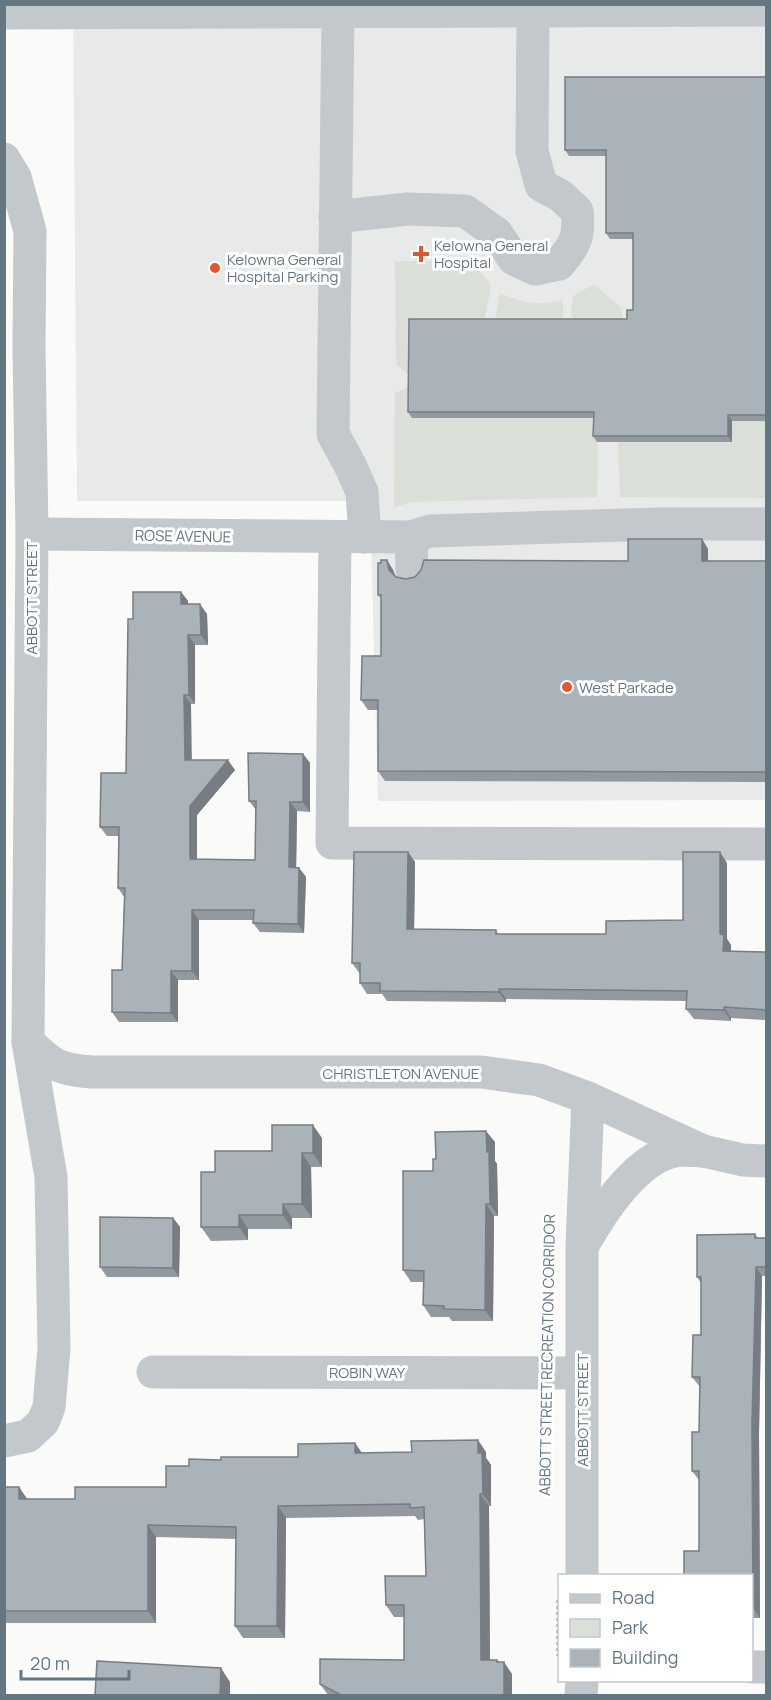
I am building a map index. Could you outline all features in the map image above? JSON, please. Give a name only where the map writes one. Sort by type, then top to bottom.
[{"type":"street","points":[[4,13],[766,10]]},
{"type":"street","points":[[338,11],[333,434],[362,492],[350,537],[332,843],[766,844]]},
{"type":"street","points":[[335,218],[408,209],[465,211],[496,233],[514,259],[535,269],[559,264],[574,246],[579,229],[578,211],[561,196],[541,185],[532,151],[534,11]]},
{"type":"street","name":"ABBOTT STREET","points":[[4,159],[15,177],[30,231],[32,534],[17,826],[28,1042],[51,1177],[54,1348],[49,1407],[43,1422],[28,1436],[4,1441]]},
{"type":"street","name":"ROSE AVENUE","points":[[32,534],[411,537],[429,531],[658,524],[766,524]]},
{"type":"street","points":[[411,537],[412,570]]},
{"type":"street","name":"CHRISTLETON AVENUE","points":[[28,1042],[51,1064],[67,1070],[145,1073],[481,1072],[539,1080],[588,1098],[703,1151],[743,1161],[766,1161]]},
{"type":"street","name":"ABBOTT STREET","points":[[582,1574],[582,1245],[588,1098]]},
{"type":"street","points":[[582,1245],[611,1199],[643,1167],[675,1151],[703,1151]]},
{"type":"street","name":"ROBIN WAY","points":[[153,1372],[582,1373]]},
{"type":"shaded area","name":"Kelowna General Hospital","points":[[73,5],[766,5],[766,800],[378,801],[370,501],[77,501]]},
{"type":"green space","points":[[395,261],[472,262],[491,285],[484,325],[408,374],[396,364]]},
{"type":"green space","points":[[594,284],[621,308],[624,325],[576,325],[571,314],[573,296]]},
{"type":"green space","points":[[500,293],[531,303],[563,300],[563,325],[494,325]]},
{"type":"green space","points":[[408,387],[598,418],[597,497],[412,502],[394,507],[395,393]]},
{"type":"green space","points":[[732,421],[766,421],[766,498],[620,497],[618,442]]},
{"type":"building","points":[[565,77],[766,77],[766,415],[728,415],[728,436],[593,436],[594,412],[408,412],[409,319],[627,319],[627,310],[633,310],[633,233],[606,233],[606,150],[565,150]]},
{"type":"building","name":"West Parkade","points":[[628,539],[702,539],[702,561],[766,561],[766,772],[378,771],[378,700],[361,700],[362,656],[381,656],[381,595],[378,595],[378,563],[381,563],[381,560],[387,560],[389,570],[396,577],[406,579],[415,577],[421,570],[424,560],[628,561]]},
{"type":"building","points":[[133,592],[181,592],[181,604],[200,604],[201,635],[188,635],[189,695],[184,695],[185,760],[228,760],[190,806],[190,859],[255,860],[256,801],[249,801],[248,753],[303,754],[303,802],[290,802],[289,867],[299,868],[298,924],[253,923],[254,910],[192,910],[192,971],[171,971],[171,1013],[112,1012],[112,970],[122,970],[125,888],[118,888],[119,827],[100,827],[101,773],[126,773],[128,619],[133,619]]},
{"type":"building","points":[[354,852],[408,852],[407,929],[496,930],[496,934],[606,934],[606,921],[683,920],[683,852],[720,852],[720,934],[724,935],[723,951],[766,952],[766,1010],[724,1007],[724,1010],[686,1009],[687,991],[499,989],[499,992],[380,991],[380,983],[360,983],[360,963],[352,963]]},
{"type":"building","points":[[272,1125],[313,1125],[313,1153],[302,1153],[302,1204],[283,1204],[283,1215],[239,1215],[239,1227],[201,1227],[201,1172],[215,1172],[215,1151],[272,1151]]},
{"type":"building","points":[[486,1131],[487,1152],[489,1152],[490,1204],[486,1204],[485,1310],[444,1309],[444,1306],[423,1305],[424,1271],[403,1270],[403,1171],[433,1171],[433,1159],[436,1159],[435,1132]]},
{"type":"building","points":[[100,1217],[173,1218],[173,1268],[100,1267]]},
{"type":"building","points":[[755,1234],[755,1238],[766,1238],[766,1267],[756,1267],[752,1423],[753,1574],[684,1574],[684,1551],[699,1551],[699,1471],[692,1471],[692,1432],[699,1432],[700,1377],[692,1377],[693,1335],[701,1335],[701,1277],[697,1277],[697,1235]]},
{"type":"building","points":[[478,1440],[478,1453],[482,1453],[483,1494],[480,1494],[481,1660],[504,1662],[504,1695],[341,1695],[320,1684],[320,1659],[404,1660],[404,1605],[386,1605],[385,1576],[426,1576],[424,1507],[410,1508],[410,1504],[278,1506],[277,1626],[235,1626],[236,1527],[148,1525],[148,1611],[4,1611],[4,1487],[19,1487],[19,1499],[75,1499],[75,1487],[166,1487],[166,1466],[189,1466],[189,1459],[298,1457],[298,1444],[355,1443],[355,1453],[412,1452],[411,1441]]},
{"type":"building","points":[[97,1661],[221,1668],[220,1695],[95,1695]]},
{"type":"place","name":"Kelowna General Hospital","points":[[421,254]]},
{"type":"place","name":"Kelowna General Hospital Parking","points":[[215,268]]},
{"type":"place","name":"West Parkade","points":[[567,687]]}]
